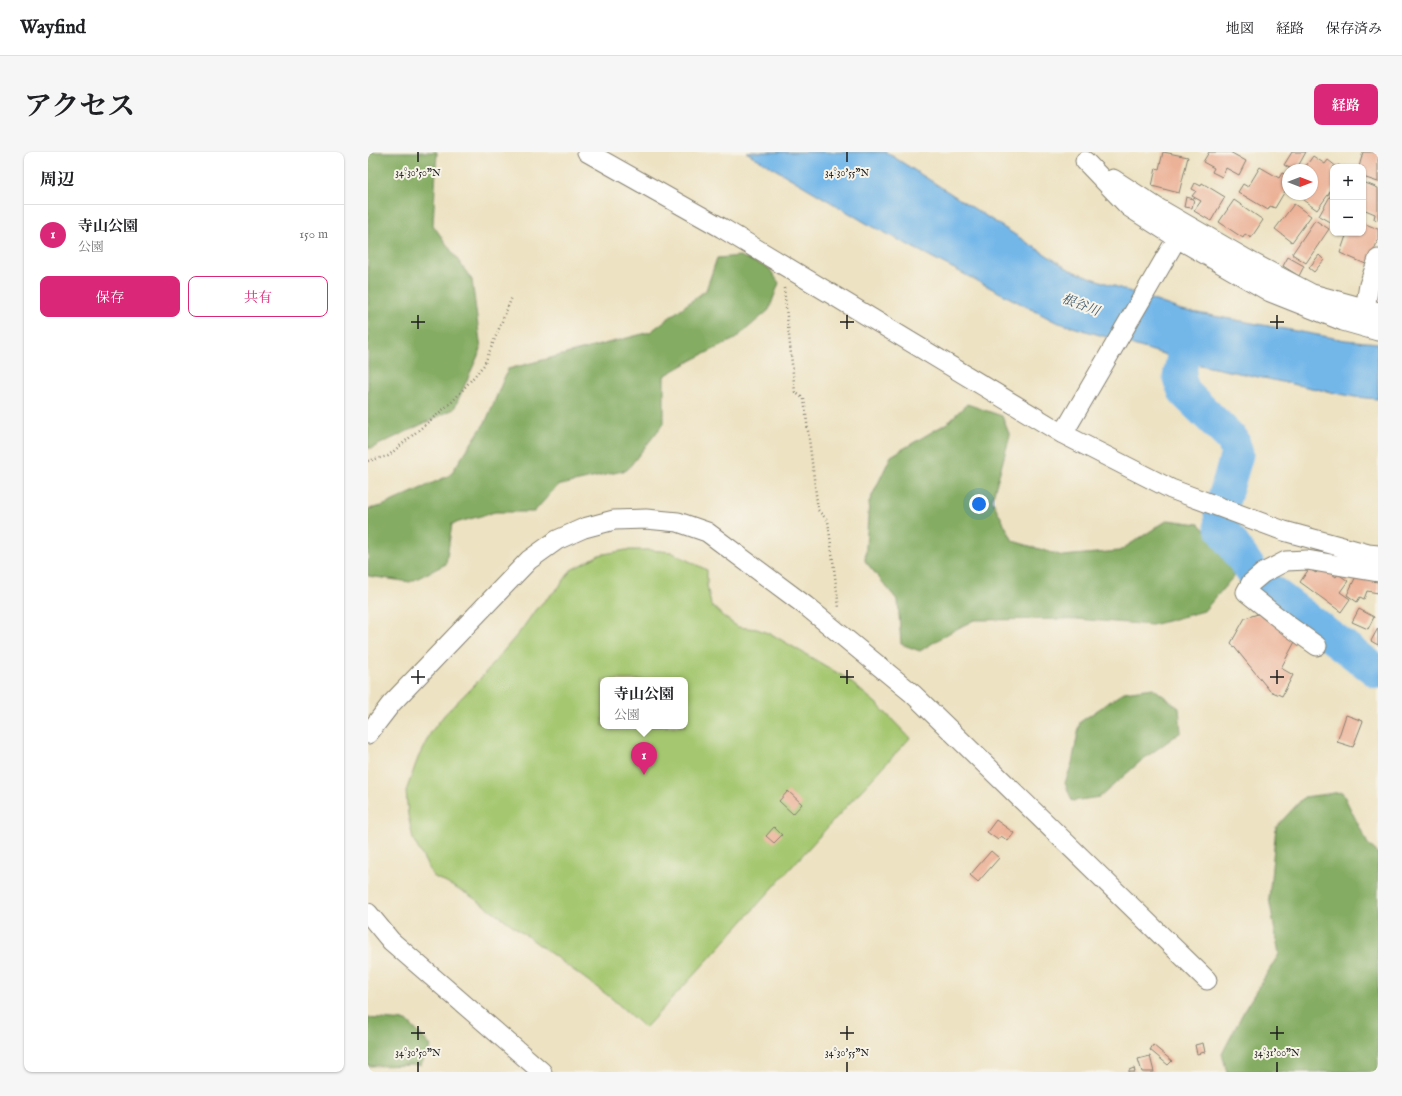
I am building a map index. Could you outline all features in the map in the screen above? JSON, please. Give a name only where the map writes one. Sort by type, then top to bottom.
[{"type":"street","points":[[587,152],[728,232],[1065,430],[1170,489],[1284,531],[1368,554],[1378,555]]},
{"type":"street","points":[[1086,156],[1129,207],[1173,244],[1270,292],[1343,322],[1378,331]]},
{"type":"street","points":[[1086,156],[1156,206],[1253,263],[1312,294],[1372,310],[1369,285],[1378,259]]},
{"type":"street","points":[[1065,430],[1173,244]]},
{"type":"street","points":[[368,734],[391,704],[529,560],[558,540],[584,528],[614,520],[646,519],[678,522],[708,532],[806,606],[913,694],[1207,980]]},
{"type":"street","points":[[1317,646],[1246,592],[1257,578],[1286,561],[1300,560],[1348,566],[1378,572]]},
{"type":"street","points":[[368,913],[391,941],[542,1072]]},
{"type":"path","points":[[784,282],[795,392],[804,399],[818,510],[828,521],[839,612]]},
{"type":"path","points":[[368,461],[388,456],[453,401],[484,366],[512,297]]},
{"type":"green space","points":[[368,152],[437,152],[433,225],[472,280],[481,349],[454,409],[372,448],[368,448]]},
{"type":"green space","points":[[740,256],[769,268],[779,283],[769,310],[735,339],[694,359],[664,376],[664,423],[627,470],[557,486],[534,512],[495,512],[452,524],[446,564],[410,582],[368,576],[368,509],[382,506],[450,475],[486,421],[508,369],[650,332],[706,290],[717,258]]},
{"type":"green space","points":[[967,404],[1002,416],[1010,436],[992,500],[1013,541],[1063,556],[1119,551],[1168,520],[1199,524],[1228,555],[1234,576],[1204,611],[1152,625],[1076,619],[974,620],[920,651],[901,644],[898,601],[865,561],[869,502],[891,456],[947,423]]},
{"type":"green space","points":[[626,550],[671,552],[707,570],[707,585],[711,605],[724,617],[738,627],[757,629],[773,635],[846,678],[877,704],[910,738],[645,1028],[610,997],[497,914],[469,895],[433,876],[413,839],[408,815],[406,791],[418,758],[431,732],[445,714],[479,680],[522,629],[536,609],[559,587],[571,570],[599,555]]},
{"type":"green space","points":[[1153,688],[1179,708],[1181,732],[1142,760],[1100,797],[1072,801],[1065,783],[1072,763],[1080,722],[1124,692]]},
{"type":"green space","points":[[1342,792],[1368,844],[1378,853],[1378,1072],[1227,1072],[1222,1054],[1245,1009],[1279,954],[1269,898],[1276,827],[1304,797]]},
{"type":"green space","points":[[368,1018],[407,1021],[431,1046],[421,1065],[368,1066]]},
{"type":"water","name":"根谷川","points":[[746,152],[886,152],[1070,270],[1181,310],[1345,340],[1378,343],[1378,399],[1355,397],[1200,365],[1056,322],[866,223]]},
{"type":"building","points":[[1163,152],[1188,157],[1179,193],[1152,186],[1156,168],[1159,169]]},
{"type":"building","points":[[1209,152],[1230,152],[1246,161],[1239,175],[1226,168],[1222,177],[1212,172],[1214,168],[1203,162]]},
{"type":"building","points":[[1292,152],[1306,152],[1299,164],[1285,164]]},
{"type":"building","points":[[1363,152],[1378,152],[1378,182],[1366,178],[1366,164],[1360,164]]},
{"type":"building","points":[[1313,156],[1325,164],[1328,160],[1333,164],[1330,164],[1330,192],[1317,210],[1303,200],[1318,200],[1318,164],[1307,164]]},
{"type":"building","points":[[1260,167],[1279,178],[1282,173],[1282,196],[1275,208],[1270,206],[1268,210],[1238,192],[1243,184],[1248,187]]},
{"type":"building","points":[[1195,183],[1201,186],[1202,183],[1225,197],[1211,221],[1194,211],[1201,201],[1192,196],[1196,191],[1192,189]]},
{"type":"building","points":[[1366,183],[1378,188],[1378,220],[1374,219],[1375,214],[1366,210]]},
{"type":"building","points":[[1330,196],[1330,222],[1319,216]]},
{"type":"building","points":[[1186,197],[1194,199],[1192,208],[1184,207]]},
{"type":"building","points":[[1234,200],[1263,220],[1251,238],[1245,234],[1243,238],[1219,222]]},
{"type":"building","points":[[1294,204],[1311,216],[1292,242],[1275,229]]},
{"type":"building","points":[[1315,220],[1329,229],[1306,263],[1292,254]]},
{"type":"building","points":[[1366,224],[1378,229],[1378,240],[1368,265],[1340,253],[1346,236],[1366,236]]},
{"type":"building","points":[[1319,255],[1324,260],[1314,272],[1309,268]]},
{"type":"building","points":[[1288,257],[1304,266],[1299,276],[1283,266]]},
{"type":"building","points":[[1321,566],[1336,577],[1338,574],[1348,581],[1340,592],[1350,599],[1341,612],[1300,582],[1309,569],[1316,573]]},
{"type":"building","points":[[1358,572],[1378,581],[1378,593],[1367,591],[1364,599],[1360,597],[1357,602],[1347,595]]},
{"type":"building","points":[[1359,609],[1374,617],[1368,629],[1352,622]]},
{"type":"building","points":[[1258,614],[1298,636],[1281,668],[1293,675],[1282,696],[1270,691],[1231,643],[1245,618]]},
{"type":"building","points":[[1378,628],[1378,645],[1371,641]]},
{"type":"building","points":[[1346,715],[1363,721],[1353,747],[1337,742]]},
{"type":"building","points":[[788,791],[802,804],[793,814],[779,801]]},
{"type":"building","points":[[996,820],[1014,833],[1008,841],[1001,836],[998,840],[987,832]]},
{"type":"building","points":[[774,827],[782,835],[774,843],[766,836]]},
{"type":"building","points":[[991,851],[999,858],[978,882],[970,875]]},
{"type":"building","points":[[1203,1043],[1205,1052],[1197,1054],[1195,1045]]},
{"type":"building","points":[[1153,1045],[1172,1061],[1168,1065],[1150,1050]]},
{"type":"building","points":[[1150,1056],[1154,1072],[1142,1072],[1138,1059]]},
{"type":"building","points":[[1134,1068],[1135,1072],[1129,1072],[1129,1070]]},
{"type":"waterway","points":[[1186,339],[1179,378],[1185,393],[1233,440],[1237,454],[1220,512],[1221,527],[1259,582],[1378,672]]},
{"type":"place","name":"寺山公園","points":[[644,775]]}]
